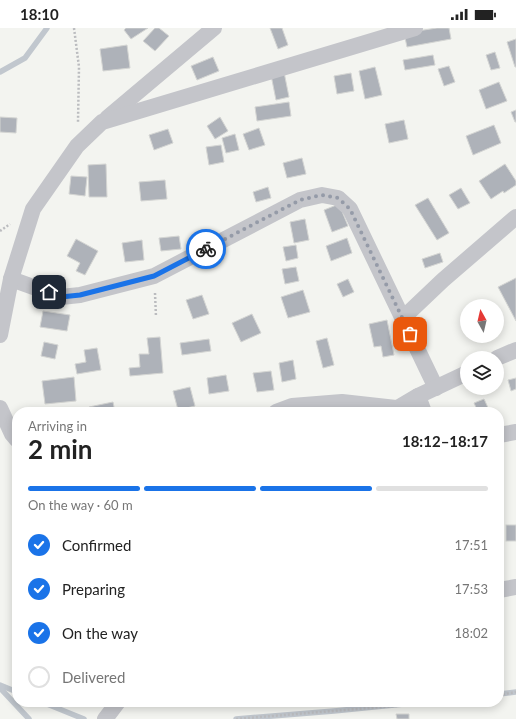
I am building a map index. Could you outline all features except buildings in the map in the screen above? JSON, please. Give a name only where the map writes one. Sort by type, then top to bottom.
[{"type":"street","points":[[0,335],[11,279],[33,209],[77,146],[102,122],[214,28]]},
{"type":"street","points":[[102,122],[414,28]]},
{"type":"street","points":[[11,279],[61,297],[80,295],[154,276],[300,200],[322,195],[338,198],[350,209],[436,388]]},
{"type":"street","points":[[402,318],[442,280],[516,217]]},
{"type":"street","points":[[504,355],[516,350]]},
{"type":"street","points":[[398,407],[460,376]]},
{"type":"street","points":[[418,396],[422,407]]},
{"type":"street","points":[[289,407],[342,402],[374,407]]},
{"type":"street","points":[[0,408],[12,434]]},
{"type":"street","points":[[504,435],[516,432]]},
{"type":"street","points":[[504,589],[516,587]]},
{"type":"street","points":[[105,719],[114,707]]},
{"type":"path","points":[[74,28],[79,67],[77,146]]},
{"type":"path","points":[[154,276],[156,317]]},
{"type":"path","points":[[504,693],[516,692]]},
{"type":"path","points":[[236,719],[382,707]]},
{"type":"waterway","points":[[0,72],[25,58],[47,28]]},
{"type":"waterway","points":[[0,685],[12,690]]},
{"type":"waterway","points":[[0,688],[12,701]]},
{"type":"waterway","points":[[504,693],[516,692]]},
{"type":"waterway","points":[[18,707],[29,719]]},
{"type":"waterway","points":[[54,707],[84,719]]},
{"type":"waterway","points":[[236,719],[374,707]]},
{"type":"way so far","points":[[206,249],[300,200],[322,195],[338,198],[350,209],[410,334]]},
{"type":"route","points":[[49,292],[61,297],[80,295],[154,276],[206,249]]}]
